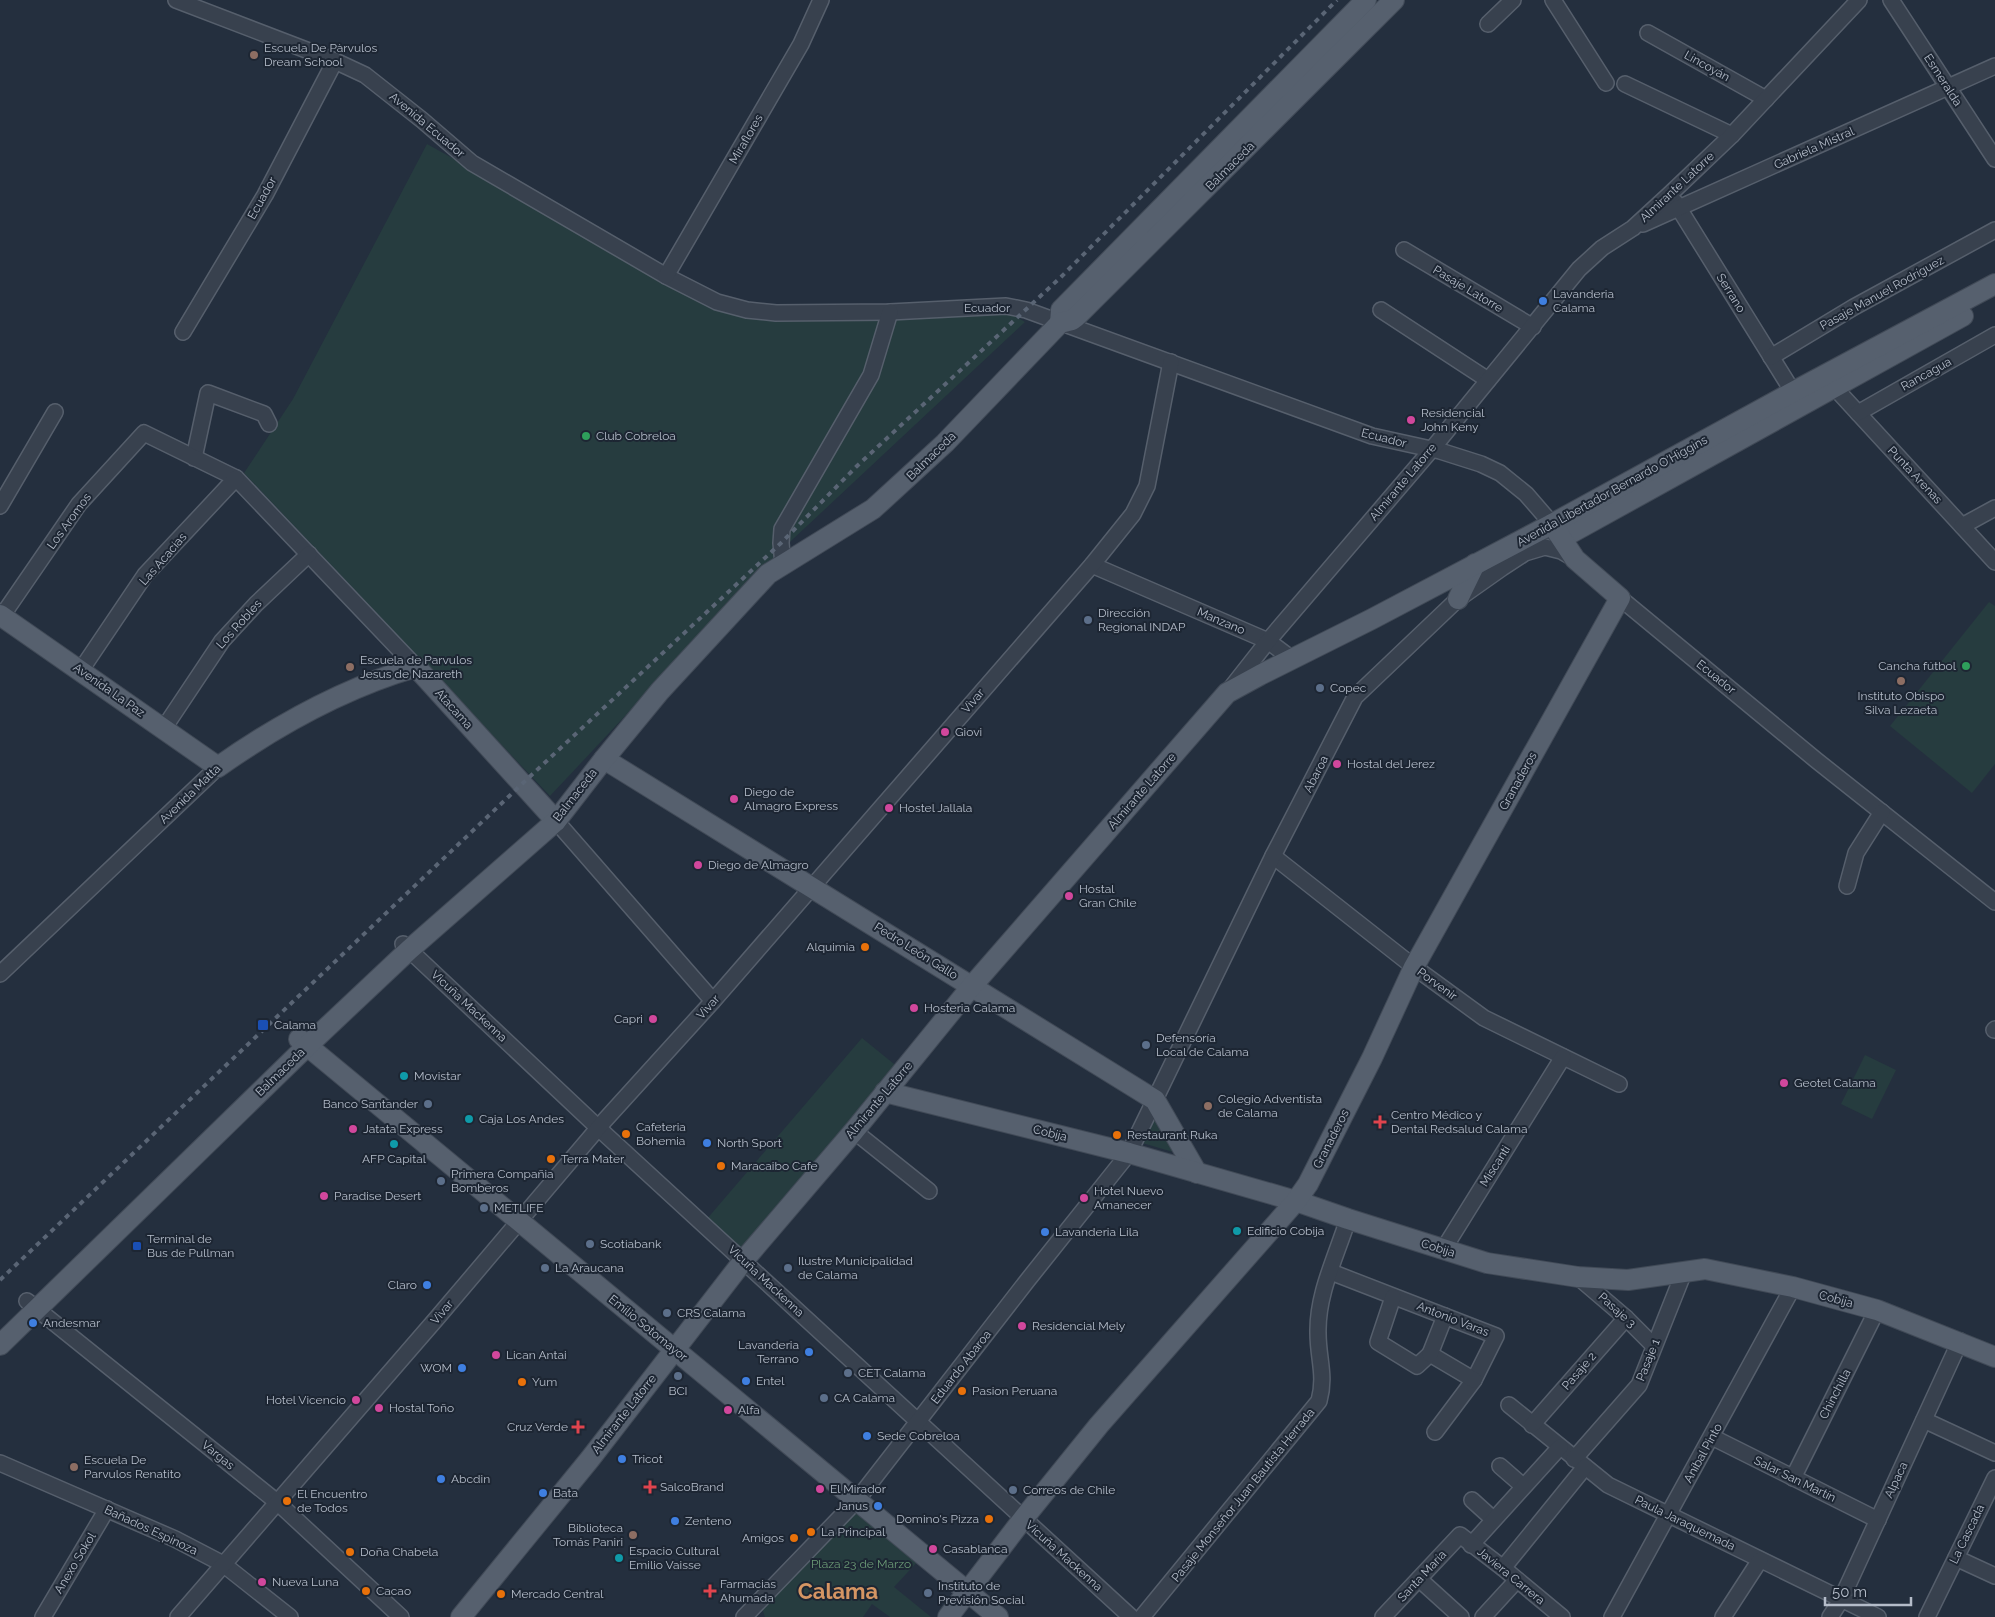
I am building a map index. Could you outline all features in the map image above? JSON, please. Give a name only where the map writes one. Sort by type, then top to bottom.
[{"type":"main road","name":"Balmaceda","points":[[1060,323],[1061,310],[1366,0]]},
{"type":"main road","name":"Balmaceda","points":[[0,1345],[32,1306],[303,1043],[406,947],[552,816],[604,759],[660,691],[768,574],[872,509],[901,484],[945,443],[1060,323],[1076,317],[1394,0]]},
{"type":"main road","name":"Avenida Libertador Bernardo O'Higgins","points":[[1557,531],[1793,392],[1995,284]]},
{"type":"main road","name":"Avenida Libertador Bernardo O'Higgins","points":[[1227,693],[1475,564],[1557,531],[1835,388],[1995,298]]},
{"type":"main road","name":"Ecuador","points":[[1557,531],[1575,559],[1620,598]]},
{"type":"main road","points":[[1458,599],[1475,564]]},
{"type":"main road","name":"Granaderos","points":[[948,1617],[1023,1519],[1099,1425],[1296,1201],[1313,1176],[1372,1058],[1414,967],[1620,598]]},
{"type":"main road","name":"Avenida La Paz","points":[[1,616],[218,767]]},
{"type":"main road","name":"Avenida Matta","points":[[218,767],[279,726],[340,695],[358,686],[416,667]]},
{"type":"main road","name":"Atacama","points":[[416,667],[552,816]]},
{"type":"main road","name":"Almirante Latorre","points":[[460,1617],[590,1459],[744,1260],[972,986],[1227,693]]},
{"type":"main road","name":"Pedro León Gallo","points":[[604,759],[1155,1100],[1197,1173]]},
{"type":"main road","name":"Emilio Sotomayor","points":[[303,1043],[998,1617]]},
{"type":"main road","name":"Cobija","points":[[885,1092],[1129,1153],[1296,1201],[1487,1263],[1578,1277],[1628,1280],[1705,1269],[1792,1287],[1877,1310],[1960,1341],[1995,1357]]},
{"type":"main road","name":"Balmaceda","points":[[0,1328],[32,1306]]},
{"type":"street","name":"Avenida Ecuador","points":[[176,0],[335,61],[365,75],[472,163],[666,276]]},
{"type":"street","name":"Miraflores","points":[[666,276],[802,44],[821,0]]},
{"type":"street","points":[[1488,24],[1513,0]]},
{"type":"street","points":[[1553,0],[1606,83]]},
{"type":"street","name":"Almirante Latorre","points":[[1227,693],[1268,641],[1432,449],[1588,259],[1633,228],[1732,135],[1859,0]]},
{"type":"street","name":"Esmeralda","points":[[1891,0],[1995,159]]},
{"type":"street","name":"Lincoyán","points":[[1648,34],[1766,99]]},
{"type":"street","name":"Ecuador","points":[[183,332],[265,194],[335,61]]},
{"type":"street","name":"Gabriela Mistral","points":[[1633,228],[1995,66]]},
{"type":"street","points":[[1625,84],[1732,135]]},
{"type":"street","name":"Serrano","points":[[1670,194],[1793,392]]},
{"type":"street","name":"Pasaje Manuel Rodríguez","points":[[1771,357],[1854,307],[1995,230]]},
{"type":"street","name":"Pasaje Latorre","points":[[1404,250],[1533,327]]},
{"type":"street","name":"Ecuador","points":[[666,276],[718,302],[747,310],[776,313],[890,312],[1006,306],[1026,310],[1372,436],[1432,449],[1480,464],[1500,473],[1526,494],[1557,531]]},
{"type":"street","points":[[1380,310],[1488,380]]},
{"type":"street","points":[[783,565],[782,530],[871,374],[890,312]]},
{"type":"street","name":"Rancagua","points":[[1858,413],[1995,335]]},
{"type":"street","name":"Vivar","points":[[178,1617],[437,1318],[598,1128],[812,887],[1092,565],[1133,514],[1147,486],[1171,362]]},
{"type":"street","name":"Punta Arenas","points":[[1835,388],[1995,562]]},
{"type":"street","points":[[194,458],[208,393],[264,414],[269,424]]},
{"type":"street","points":[[0,506],[55,412]]},
{"type":"street","name":"Atacama","points":[[144,433],[236,478],[416,667]]},
{"type":"street","name":"Los Aromos","points":[[1,616],[79,504],[144,433]]},
{"type":"street","name":"Las Acacias","points":[[81,670],[145,575],[236,478]]},
{"type":"street","points":[[1962,526],[1995,508]]},
{"type":"street","name":"Abaroa","points":[[1155,1100],[1273,856],[1355,697],[1458,599],[1502,568],[1535,549],[1544,547],[1575,559]]},
{"type":"street","name":"Los Robles","points":[[164,728],[222,641],[256,604],[309,554]]},
{"type":"street","name":"Manzano","points":[[1092,565],[1268,641],[1292,658]]},
{"type":"street","name":"Ecuador","points":[[1620,598],[1995,902]]},
{"type":"street","name":"Avenida Matta","points":[[0,974],[218,767]]},
{"type":"street","points":[[1847,886],[1856,853],[1882,812]]},
{"type":"street","name":"Atacama","points":[[552,816],[713,1000]]},
{"type":"street","name":"Porvenir","points":[[1273,856],[1414,967],[1484,1018],[1619,1084]]},
{"type":"street","name":"Vicuña Mackenna","points":[[406,947],[598,1128],[1131,1617]]},
{"type":"street","name":"Miscanti","points":[[1443,1250],[1563,1057]]},
{"type":"street","name":"Eduardo Abaroa","points":[[744,1617],[857,1500],[1129,1153],[1155,1100]]},
{"type":"street","points":[[854,1130],[929,1191]]},
{"type":"street","name":"Pasaje Monseñor Juan Bautista Herrada","points":[[1142,1617],[1319,1402],[1323,1385],[1318,1334],[1321,1296],[1348,1219]]},
{"type":"street","name":"Antonio Varas","points":[[1331,1272],[1496,1336],[1474,1380],[1436,1432]]},
{"type":"street","name":"Pasaje 1","points":[[1503,1568],[1639,1385],[1684,1272]]},
{"type":"street","name":"Pasaje 3","points":[[1578,1277],[1626,1318],[1654,1346]]},
{"type":"street","name":"Aníbal Pinto","points":[[1612,1617],[1712,1437],[1792,1287]]},
{"type":"street","points":[[1393,1297],[1378,1342],[1417,1366],[1430,1354],[1445,1316]]},
{"type":"street","name":"Vargas","points":[[32,1306],[277,1502],[401,1617]]},
{"type":"street","name":"Chinchilla","points":[[1793,1478],[1877,1310]]},
{"type":"street","name":"Pasaje 2","points":[[1532,1425],[1626,1318]]},
{"type":"street","name":"Alpaca","points":[[1830,1617],[1841,1600],[1960,1341]]},
{"type":"street","points":[[1430,1354],[1474,1380]]},
{"type":"street","name":"Paula Jaraquemada","points":[[1509,1405],[1608,1485],[1878,1617]]},
{"type":"street","points":[[1924,1420],[1995,1453]]},
{"type":"street","name":"Salar San Martín","points":[[1712,1437],[1878,1520]]},
{"type":"street","points":[[1466,1540],[1493,1519],[1560,1447]]},
{"type":"street","name":"Bañados Espinoza","points":[[0,1463],[175,1538],[223,1564],[290,1617]]},
{"type":"street","points":[[1500,1466],[1524,1486]]},
{"type":"street","name":"La Cascada","points":[[1927,1617],[1995,1478]]},
{"type":"street","points":[[1472,1500],[1493,1519]]},
{"type":"street","name":"Anexo Sokol","points":[[43,1617],[107,1510]]},
{"type":"street","name":"Javiera Carrera","points":[[1466,1540],[1562,1617]]},
{"type":"street","name":"Santa María","points":[[1383,1617],[1419,1579],[1466,1540]]},
{"type":"street","points":[[1956,1558],[1995,1576]]},
{"type":"street","points":[[1723,1617],[1760,1560]]},
{"type":"street","points":[[1419,1579],[1461,1617]]},
{"type":"street","points":[[1483,1617],[1517,1580]]},
{"type":"green space","name":"Club Cobreloa","points":[[427,144],[721,307],[875,319],[1010,313],[1025,322],[776,555],[550,796],[244,473],[293,399]]},
{"type":"green space","name":"Cancha fútbol","points":[[1989,602],[1995,606],[1995,764],[1972,793],[1890,726]]},
{"type":"green space","points":[[862,1038],[899,1068],[743,1254],[706,1220]]},
{"type":"green space","points":[[1865,1055],[1896,1070],[1872,1119],[1841,1104]]},
{"type":"green space","points":[[1156,1115],[1173,1152],[1139,1142]]},
{"type":"green space","name":"Plaza 23 de Marzo","points":[[854,1512],[864,1513],[919,1560],[894,1587],[931,1617],[890,1617],[872,1604],[863,1617],[765,1617],[762,1608]]},
{"type":"railway","points":[[0,1280],[523,783],[781,543],[857,466],[1061,277],[1337,0]]},
{"type":"place","name":"Escuela De Pàrvulos Dream School","points":[[254,55]]},
{"type":"place","name":"Lavanderia Calama","points":[[1543,301]]},
{"type":"place","name":"Residencial John Keny","points":[[1411,420]]},
{"type":"place","name":"Club Cobreloa","points":[[586,436]]},
{"type":"place","name":"Dirección Regional INDAP","points":[[1088,620]]},
{"type":"place","name":"Cancha fútbol","points":[[1966,666]]},
{"type":"place","name":"Escuela de Parvulos Jesus de Nazareth","points":[[350,667]]},
{"type":"place","name":"Instituto Obispo Silva Lezaeta","points":[[1901,681]]},
{"type":"place","name":"Copec","points":[[1320,688]]},
{"type":"place","name":"Giovi","points":[[945,732]]},
{"type":"place","name":"Hostal del Jerez","points":[[1337,764]]},
{"type":"place","name":"Diego de Almagro Express","points":[[734,799]]},
{"type":"place","name":"Hostel Jallala","points":[[889,808]]},
{"type":"place","name":"Diego de Almagro","points":[[698,865]]},
{"type":"place","name":"Hostal Gran Chile","points":[[1069,896]]},
{"type":"place","name":"Alquimia","points":[[865,947]]},
{"type":"place","name":"Hosteria Calama","points":[[914,1008]]},
{"type":"place","name":"Capri","points":[[653,1019]]},
{"type":"place","name":"Calama","points":[[263,1025]]},
{"type":"place","name":"Defensoría Local de Calama","points":[[1146,1045]]},
{"type":"place","name":"Movistar","points":[[404,1076]]},
{"type":"place","name":"Geotel Calama","points":[[1784,1083]]},
{"type":"place","name":"Banco Santander","points":[[428,1104]]},
{"type":"place","name":"Colegio Adventista de Calama","points":[[1208,1106]]},
{"type":"place","name":"Caja Los Andes","points":[[469,1119]]},
{"type":"place","name":"Centro Médico y Dental Redsalud Calama","points":[[1380,1122]]},
{"type":"place","name":"Jatata Express","points":[[353,1129]]},
{"type":"place","name":"Cafeteria Bohemia","points":[[626,1134]]},
{"type":"place","name":"Restaurant Ruka","points":[[1117,1135]]},
{"type":"place","name":"North Sport","points":[[707,1143]]},
{"type":"place","name":"AFP Capital","points":[[394,1144]]},
{"type":"place","name":"Terra Mater","points":[[551,1159]]},
{"type":"place","name":"Maracaibo Cafe","points":[[721,1166]]},
{"type":"place","name":"Primera Compañia Bomberos","points":[[441,1181]]},
{"type":"place","name":"Paradise Desert","points":[[324,1196]]},
{"type":"place","name":"Hotel Nuevo Amanecer","points":[[1084,1198]]},
{"type":"place","name":"METLIFE","points":[[484,1208]]},
{"type":"place","name":"Edificio Cobija","points":[[1237,1231]]},
{"type":"place","name":"Lavanderia Lila","points":[[1045,1232]]},
{"type":"place","name":"Scotiabank","points":[[590,1244]]},
{"type":"place","name":"Terminal de Bus de Pullman","points":[[137,1246]]},
{"type":"place","name":"La Araucana","points":[[545,1268]]},
{"type":"place","name":"Ilustre Municipalidad de Calama","points":[[788,1268]]},
{"type":"place","name":"Claro","points":[[427,1285]]},
{"type":"place","name":"CRS Calama","points":[[667,1313]]},
{"type":"place","name":"Andesmar","points":[[33,1323]]},
{"type":"place","name":"Residencial Mely","points":[[1022,1326]]},
{"type":"place","name":"Lavanderia Terrano","points":[[809,1352]]},
{"type":"place","name":"Lican Antai","points":[[496,1355]]},
{"type":"place","name":"WOM","points":[[462,1368]]},
{"type":"place","name":"CET Calama","points":[[848,1373]]},
{"type":"place","name":"BCI","points":[[678,1376]]},
{"type":"place","name":"Entel","points":[[746,1381]]},
{"type":"place","name":"Yum","points":[[522,1382]]},
{"type":"place","name":"Pasion Peruana","points":[[962,1391]]},
{"type":"place","name":"CA Calama","points":[[824,1398]]},
{"type":"place","name":"Hotel Vicencio","points":[[356,1400]]},
{"type":"place","name":"Hostal Toño","points":[[379,1408]]},
{"type":"place","name":"Alfa","points":[[728,1410]]},
{"type":"place","name":"Cruz Verde","points":[[578,1427]]},
{"type":"place","name":"Sede Cobreloa","points":[[867,1436]]},
{"type":"place","name":"Tricot","points":[[622,1459]]},
{"type":"place","name":"Escuela De Parvulos Renatito","points":[[74,1467]]},
{"type":"place","name":"Abcdin","points":[[441,1479]]},
{"type":"place","name":"SalcoBrand","points":[[650,1487]]},
{"type":"place","name":"El Mirador","points":[[820,1489]]},
{"type":"place","name":"Correos de Chile","points":[[1013,1490]]},
{"type":"place","name":"Bata","points":[[543,1493]]},
{"type":"place","name":"El Encuentro de Todos","points":[[287,1501]]},
{"type":"place","name":"Janus","points":[[878,1506]]},
{"type":"place","name":"Domino's Pizza","points":[[989,1519]]},
{"type":"place","name":"Zenteno","points":[[675,1521]]},
{"type":"place","name":"La Principal","points":[[811,1532]]},
{"type":"place","name":"Biblioteca Tomás Paniri","points":[[633,1535]]},
{"type":"place","name":"Amigos","points":[[794,1538]]},
{"type":"place","name":"Casablanca","points":[[933,1549]]},
{"type":"place","name":"Doña Chabela","points":[[350,1552]]},
{"type":"place","name":"Espacio Cultural Emilio Vaisse","points":[[619,1558]]},
{"type":"place","name":"Nueva Luna","points":[[262,1582]]},
{"type":"place","name":"Cacao","points":[[366,1591]]},
{"type":"place","name":"Farmacias Ahumada","points":[[710,1591]]},
{"type":"place","name":"Instituto de Previsión Social","points":[[928,1593]]},
{"type":"place","name":"Mercado Central","points":[[501,1594]]},
{"type":"district","name":"Calama","points":[[838,1591]]}]
